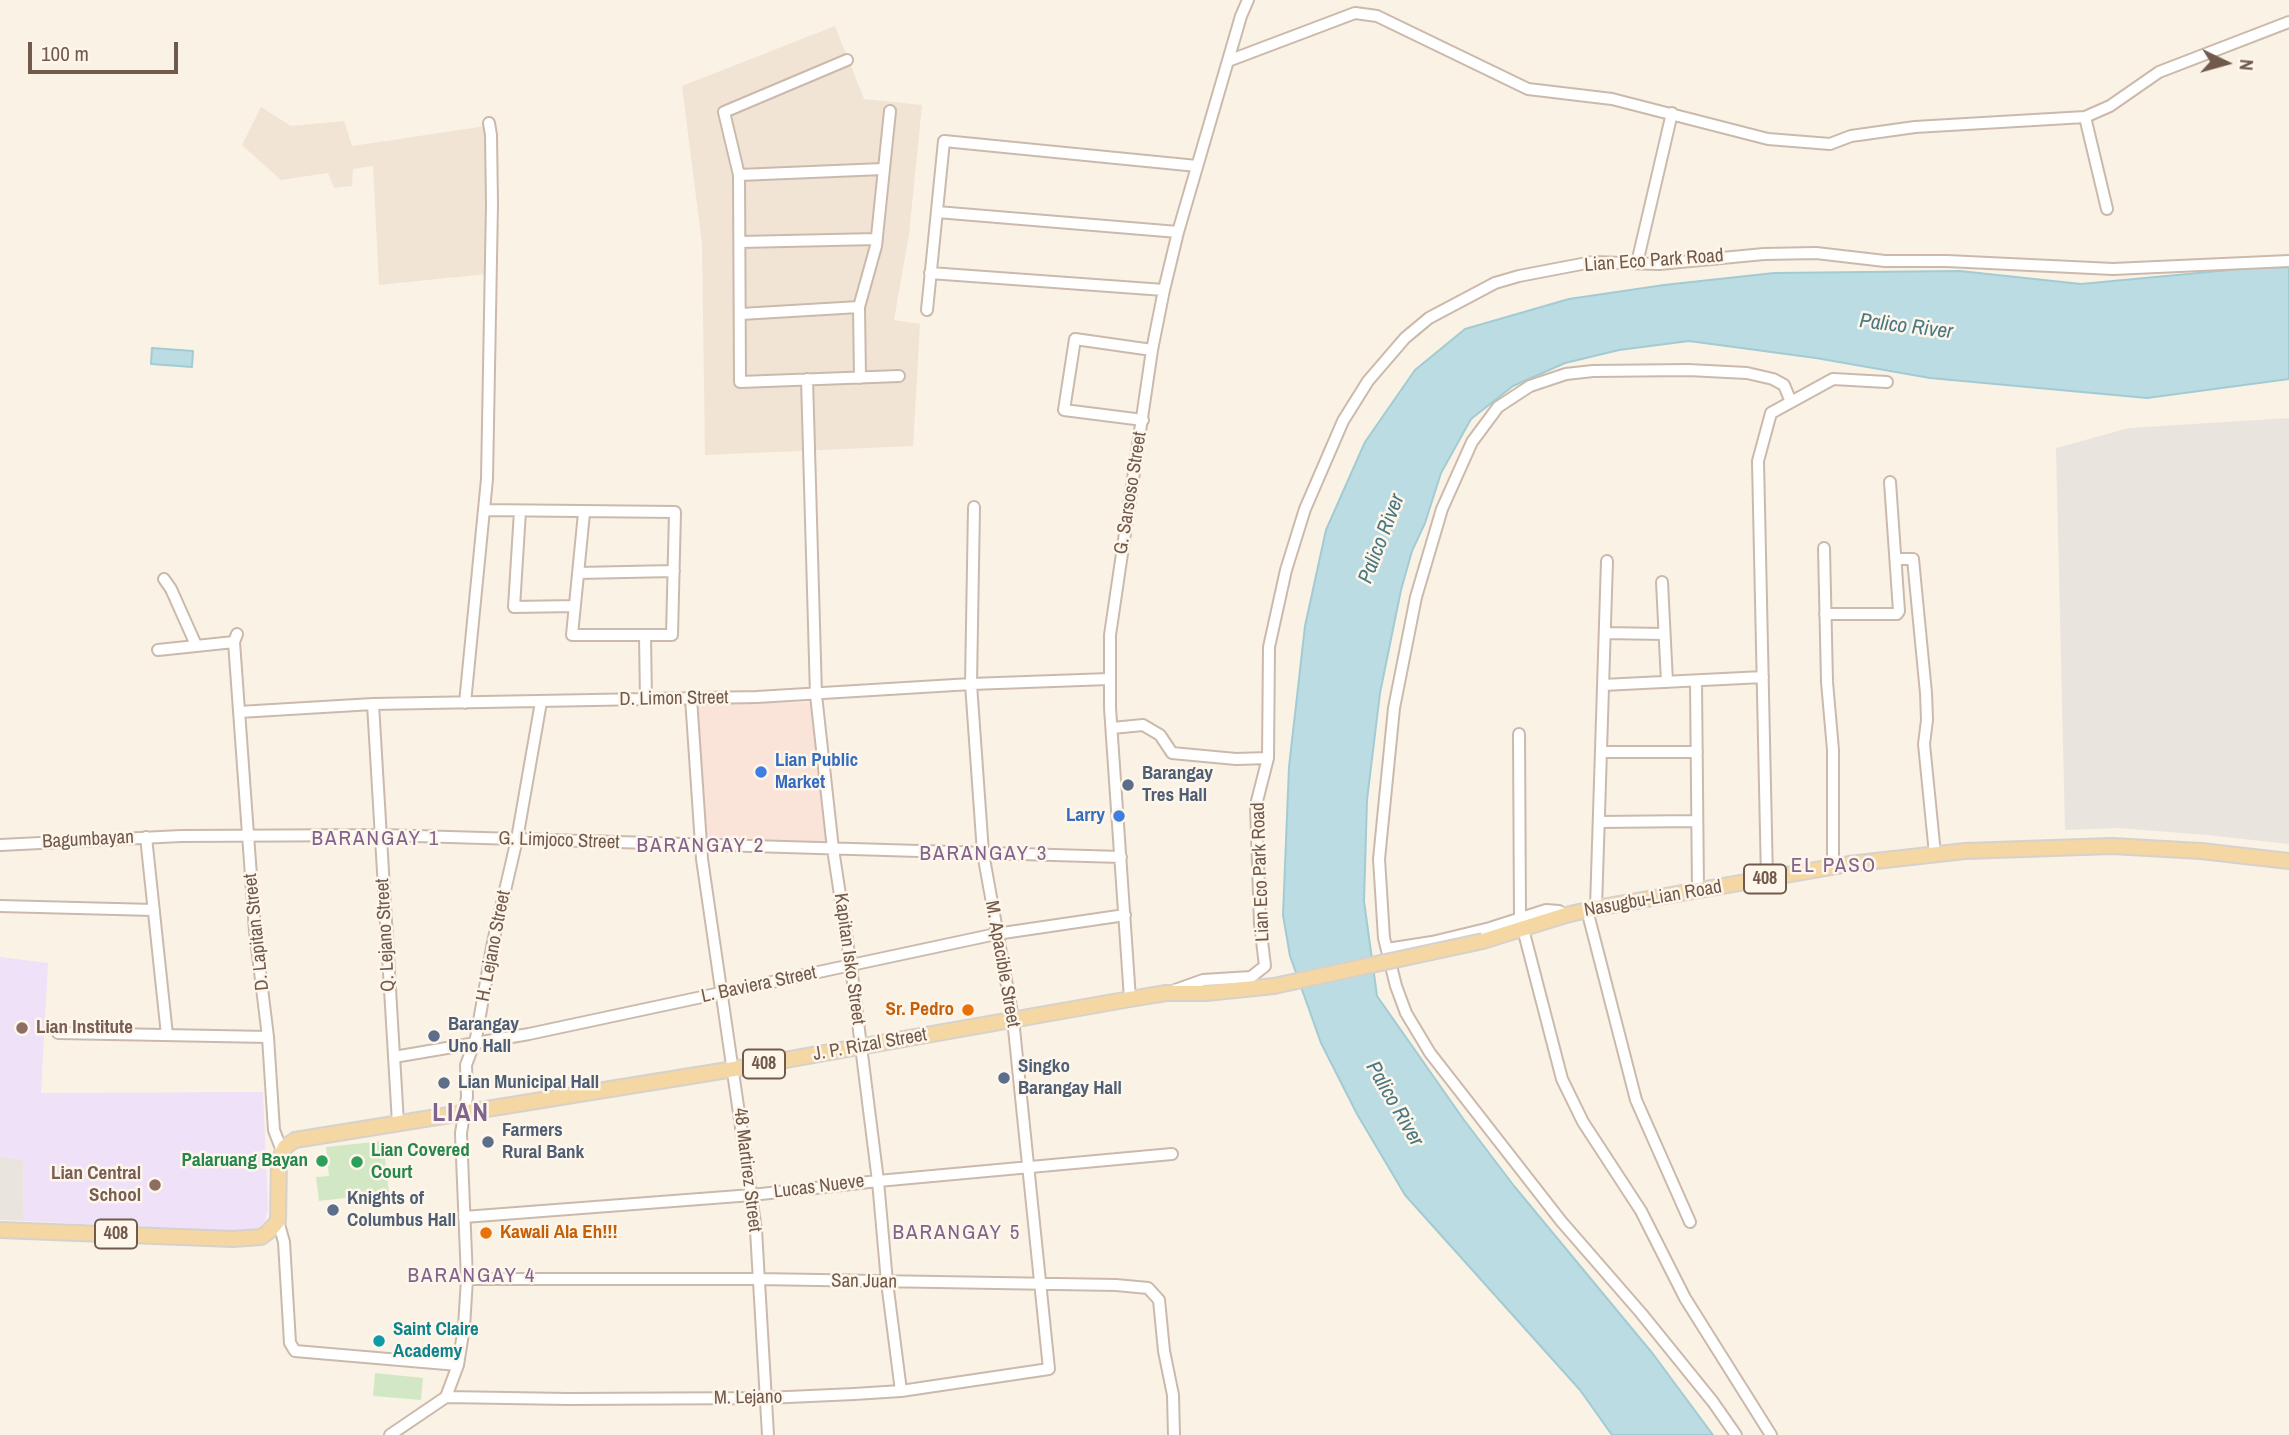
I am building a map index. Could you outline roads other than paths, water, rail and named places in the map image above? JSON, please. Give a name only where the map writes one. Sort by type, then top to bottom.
[{"type":"main road","name":"Nasugbu-Lian Road","points":[[1274,986],[1483,941],[1522,924],[1592,909],[1832,867],[1935,854],[2112,846],[2201,851],[2289,862]]},
{"type":"main road","name":"J. P. Rizal Street","points":[[282,1151],[295,1140],[734,1069],[1166,993],[1206,993],[1274,986]]},
{"type":"main road","points":[[278,1221],[279,1160],[282,1151]]},
{"type":"main road","name":"408","points":[[0,1230],[242,1238],[261,1237],[278,1221]]},
{"type":"street","name":"G. Sarsoso Street","points":[[1130,999],[1109,679],[1110,635],[1152,350],[1164,290],[1197,166],[1248,0]]},
{"type":"street","points":[[1228,61],[1355,13],[1377,16],[1528,89],[1612,99],[1769,139],[1830,144],[1851,136],[1915,127],[2085,117],[2110,106],[2159,72],[2289,22]]},
{"type":"street","points":[[846,60],[724,112],[739,175],[740,382],[899,376]]},
{"type":"street","points":[[860,377],[859,307],[877,239],[890,111]]},
{"type":"street","points":[[1637,262],[1672,113]]},
{"type":"street","points":[[2085,117],[2107,209]]},
{"type":"street","points":[[466,703],[484,510],[491,305],[489,123]]},
{"type":"street","points":[[927,310],[944,141],[1197,166]]},
{"type":"street","points":[[739,175],[883,169]]},
{"type":"street","points":[[937,212],[1178,232]]},
{"type":"street","points":[[740,242],[877,239]]},
{"type":"street","name":"Lian Eco Park Road","points":[[1166,993],[1203,980],[1251,977],[1265,966],[1260,923],[1256,805],[1268,758],[1269,647],[1286,570],[1305,509],[1343,421],[1368,381],[1405,338],[1429,318],[1495,283],[1592,262],[1659,264],[1736,255],[1816,253],[1885,261],[1947,261],[2113,269],[2289,261]]},
{"type":"street","points":[[930,273],[1164,290]]},
{"type":"street","points":[[741,314],[859,307]]},
{"type":"street","points":[[1143,419],[1065,410],[1075,339],[1152,350]]},
{"type":"street","points":[[1736,1435],[1649,1323],[1561,1221],[1430,1053],[1406,1013],[1387,949],[1379,859],[1394,708],[1416,597],[1442,509],[1472,442],[1498,407],[1531,386],[1566,374],[1593,371],[1688,370],[1747,373],[1773,379],[1784,385],[1791,402]]},
{"type":"street","name":"Kapitan Isko Street","points":[[807,379],[808,493],[816,695],[833,849],[878,1181],[901,1391]]},
{"type":"street","points":[[1767,879],[1758,461],[1771,413],[1833,379],[1887,382]]},
{"type":"street","points":[[1825,614],[1897,614],[1897,559],[1890,482]]},
{"type":"street","name":"M. Apacible Street","points":[[974,507],[971,684],[983,853],[1013,1019],[1049,1369]]},
{"type":"street","points":[[484,510],[675,512],[672,635],[572,635],[584,513]]},
{"type":"street","points":[[520,511],[514,607],[574,606]]},
{"type":"street","points":[[1824,548],[1830,732],[1833,750],[1832,867]]},
{"type":"street","points":[[1897,559],[1913,559],[1926,693],[1924,744],[1935,854]]},
{"type":"street","points":[[1607,561],[1599,822],[1592,909],[1636,1100],[1690,1222]]},
{"type":"street","points":[[578,573],[674,571]]},
{"type":"street","points":[[158,650],[197,645],[171,589],[163,579]]},
{"type":"street","points":[[1662,582],[1667,682]]},
{"type":"street","points":[[1605,633],[1664,634]]},
{"type":"street","points":[[645,635],[646,700]]},
{"type":"street","name":"D. Lapitan Street","points":[[197,645],[236,638],[255,931],[268,1037],[274,1130],[282,1151]]},
{"type":"street","points":[[1603,685],[1763,677]]},
{"type":"street","name":"D. Limon Street","points":[[239,712],[373,704],[816,695],[971,684],[1109,679]]},
{"type":"street","points":[[1696,681],[1698,892]]},
{"type":"street","name":"48 Martirez Street","points":[[691,698],[700,846],[752,1195],[768,1435]]},
{"type":"street","name":"H. Lejano Street","points":[[446,1397],[458,1365],[467,1279],[461,1133],[467,1097],[466,1065],[476,1038],[493,942],[517,839],[541,702]]},
{"type":"street","name":"Q. Lejano Street","points":[[373,704],[398,1123]]},
{"type":"street","points":[[1112,728],[1143,725],[1160,735],[1172,753],[1236,759],[1268,758]]},
{"type":"street","points":[[1518,734],[1522,924],[1562,1079],[1583,1122],[1641,1211],[1685,1298],[1771,1435]]},
{"type":"street","points":[[1601,752],[1697,752]]},
{"type":"street","points":[[1599,822],[1698,821]]},
{"type":"street","name":"G. Limjoco Street","points":[[146,837],[382,835],[1121,857]]},
{"type":"street","name":"Bagumbayan","points":[[0,845],[146,837],[167,1035]]},
{"type":"street","points":[[0,905],[153,910]]},
{"type":"street","name":"L. Baviera Street","points":[[394,1057],[472,1044],[851,967],[996,934],[1125,915]]},
{"type":"street","points":[[1387,949],[1522,924]]},
{"type":"street","points":[[58,1034],[268,1037]]},
{"type":"street","name":"Lucas Nueve","points":[[464,1217],[752,1195],[1172,1154]]},
{"type":"street","points":[[278,1221],[284,1242],[290,1343],[295,1351],[458,1365]]},
{"type":"street","name":"San Juan","points":[[467,1279],[758,1279],[1116,1285],[1148,1288],[1159,1300],[1164,1351],[1173,1395],[1174,1435]]},
{"type":"street","name":"M. Lejano","points":[[446,1397],[765,1398],[901,1391],[1049,1369]]},
{"type":"street","points":[[390,1435],[446,1397]]},
{"type":"water","name":"Palico River","points":[[2289,267],[2289,379],[2147,398],[1930,378],[1816,358],[1689,341],[1619,350],[1565,363],[1513,386],[1471,419],[1441,473],[1425,523],[1412,551],[1401,590],[1380,693],[1367,800],[1364,901],[1377,996],[1514,1186],[1653,1354],[1713,1435],[1612,1435],[1580,1390],[1405,1195],[1357,1114],[1321,1043],[1290,956],[1283,915],[1289,767],[1305,626],[1326,530],[1365,442],[1415,370],[1465,329],[1569,299],[1774,273],[1960,271],[2081,284]]},
{"type":"water","points":[[152,348],[193,351],[192,367],[151,364]]},
{"type":"place","name":"Lian Public Market","points":[[761,772]]},
{"type":"place","name":"Barangay Tres Hall","points":[[1128,785]]},
{"type":"place","name":"Larry","points":[[1119,816]]},
{"type":"place","name":"Sr. Pedro","points":[[968,1010]]},
{"type":"place","name":"Lian Institute","points":[[22,1028]]},
{"type":"place","name":"Barangay Uno Hall","points":[[434,1036]]},
{"type":"place","name":"Singko Barangay Hall","points":[[1004,1078]]},
{"type":"place","name":"Lian Municipal Hall","points":[[444,1083]]},
{"type":"place","name":"Farmers Rural Bank","points":[[488,1142]]},
{"type":"place","name":"Palaruang Bayan","points":[[322,1161]]},
{"type":"place","name":"Lian Covered Court","points":[[357,1162]]},
{"type":"place","name":"Lian Central School","points":[[155,1185]]},
{"type":"place","name":"Knights of Columbus Hall","points":[[333,1210]]},
{"type":"place","name":"Kawali Ala Eh!!!","points":[[486,1233]]},
{"type":"place","name":"Saint Claire Academy","points":[[379,1341]]},
{"type":"district","name":"BARANGAY 1","points":[[376,839]]},
{"type":"district","name":"BARANGAY 2","points":[[701,846]]},
{"type":"district","name":"BARANGAY 3","points":[[984,854]]},
{"type":"district","name":"EL PASO","points":[[1834,866]]},
{"type":"district","name":"LIAN","points":[[461,1114]]},
{"type":"district","name":"BARANGAY 5","points":[[957,1233]]},
{"type":"district","name":"BARANGAY 4","points":[[472,1276]]}]
